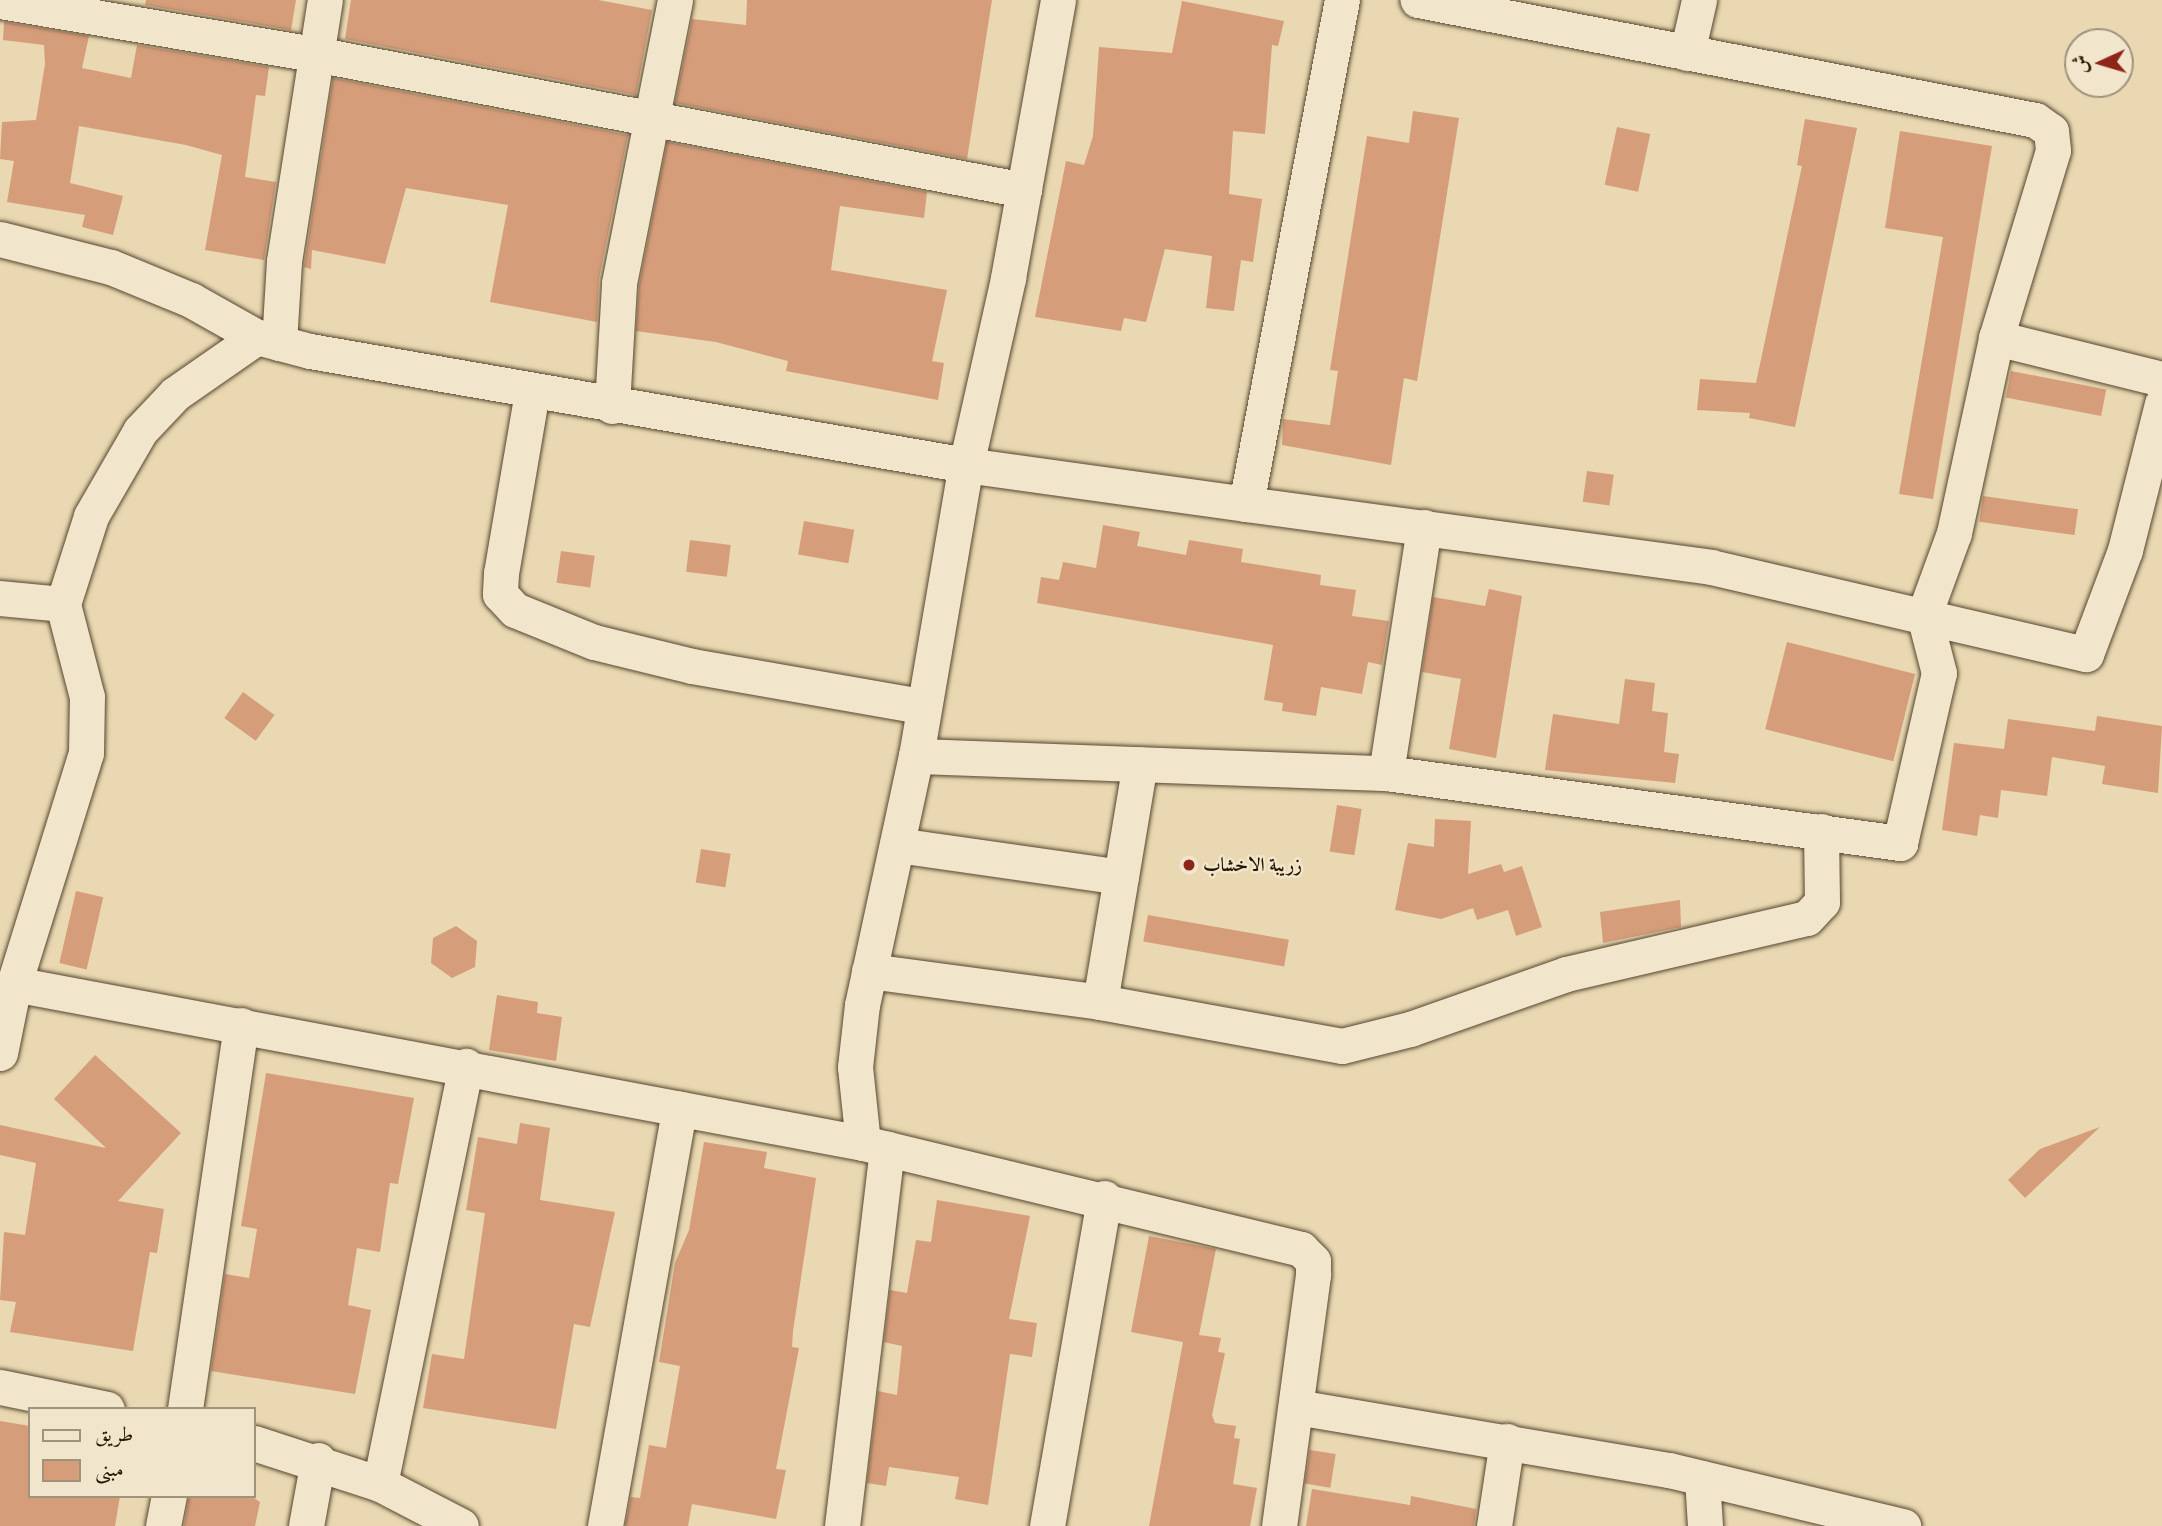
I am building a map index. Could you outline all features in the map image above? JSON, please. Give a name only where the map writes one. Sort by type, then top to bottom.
[{"type":"street","points":[[0,1053],[14,984],[86,753],[86,697],[63,604],[91,516],[140,431],[175,394],[268,340],[284,261],[325,0]]},
{"type":"street","points":[[612,405],[619,283],[654,117],[675,0]]},
{"type":"street","points":[[842,1526],[875,1146],[855,1067],[869,971],[916,756],[921,706],[966,465],[1024,190],[1058,0]]},
{"type":"street","points":[[1246,505],[1342,0]]},
{"type":"street","points":[[1686,53],[1699,0]]},
{"type":"street","points":[[0,1],[316,54],[1024,190]]},
{"type":"street","points":[[916,756],[1386,773],[1821,831],[1885,844],[1900,843],[1906,829],[1939,673],[1924,615],[1954,533],[1996,338],[2053,150],[2051,131],[2035,120],[1424,1]]},
{"type":"street","points":[[0,239],[111,267],[191,300],[268,340],[532,392],[966,465],[1711,567],[2086,654],[2125,550],[2162,404]]},
{"type":"street","points":[[1996,338],[2162,379]]},
{"type":"street","points":[[532,392],[501,573],[500,594],[515,610],[594,642],[692,667],[921,706]]},
{"type":"street","points":[[1386,773],[1424,527]]},
{"type":"street","points":[[0,598],[63,604]]},
{"type":"street","points":[[1100,1002],[1140,764]]},
{"type":"street","points":[[869,971],[1100,1002],[1321,1045],[1368,1042],[1511,989],[1807,918],[1822,902],[1821,831]]},
{"type":"street","points":[[897,845],[1121,877]]},
{"type":"street","points":[[14,984],[466,1066],[875,1146],[1104,1198],[1301,1249],[1312,1261],[1313,1275],[1279,1526]]},
{"type":"street","points":[[185,1407],[241,1025]]},
{"type":"street","points":[[380,1484],[466,1066]]},
{"type":"street","points":[[605,1526],[680,1109]]},
{"type":"street","points":[[1047,1526],[1104,1198]]},
{"type":"street","points":[[0,1387],[97,1407]]},
{"type":"street","points":[[1296,1407],[1507,1441],[1702,1478],[1903,1526]]},
{"type":"street","points":[[1494,1526],[1507,1441]]},
{"type":"street","points":[[256,1444],[318,1460],[380,1484],[461,1526]]},
{"type":"street","points":[[306,1526],[318,1460]]},
{"type":"street","points":[[1702,1478],[1705,1526]]},
{"type":"street","points":[[163,1526],[169,1498]]},
{"type":"building","points":[[146,0],[296,0],[291,30],[145,5]]},
{"type":"building","points":[[351,0],[598,0],[652,10],[636,95],[345,39]]},
{"type":"building","points":[[747,0],[992,0],[967,159],[675,103],[692,19],[746,25]]},
{"type":"building","points":[[1182,1],[1284,21],[1278,46],[1272,45],[1265,134],[1233,131],[1229,194],[1262,199],[1253,262],[1241,260],[1234,311],[1206,308],[1212,256],[1165,249],[1146,322],[1124,318],[1121,331],[1035,317],[1066,161],[1084,165],[1093,136],[1099,47],[1172,53]]},
{"type":"building","points":[[4,22],[89,36],[82,68],[131,78],[137,45],[269,67],[265,96],[256,95],[245,177],[276,182],[264,260],[205,250],[222,155],[186,145],[79,126],[70,183],[123,196],[113,235],[82,227],[85,215],[7,202],[14,161],[0,159],[2,122],[36,120],[45,64],[44,45],[3,40]]},
{"type":"building","points":[[333,78],[628,135],[599,279],[597,322],[490,302],[508,205],[406,188],[385,264],[312,250],[311,269],[304,267]]},
{"type":"building","points":[[1413,111],[1459,118],[1417,381],[1404,378],[1391,465],[1282,445],[1283,419],[1330,425],[1338,371],[1330,370],[1367,136],[1409,143]]},
{"type":"building","points":[[1805,119],[1857,128],[1795,427],[1749,418],[1750,413],[1697,410],[1700,379],[1756,383],[1802,166],[1797,165]]},
{"type":"building","points":[[1617,127],[1650,134],[1638,192],[1605,185]]},
{"type":"building","points":[[1900,131],[1992,146],[1933,499],[1899,494],[1943,237],[1885,228]]},
{"type":"building","points":[[667,142],[927,192],[924,218],[840,206],[831,270],[947,290],[932,361],[944,363],[938,400],[786,371],[788,361],[716,342],[636,331],[639,286]]},
{"type":"building","points":[[2011,371],[2106,390],[2101,416],[2006,398]]},
{"type":"building","points":[[1587,471],[1614,475],[1609,505],[1583,502]]},
{"type":"building","points":[[1983,496],[2078,509],[2074,535],[1979,522]]},
{"type":"building","points":[[804,521],[854,530],[848,563],[798,554]]},
{"type":"building","points":[[1103,525],[1140,532],[1137,546],[1186,555],[1189,540],[1243,549],[1241,562],[1321,575],[1320,585],[1356,590],[1352,616],[1389,621],[1382,665],[1368,662],[1362,694],[1321,687],[1316,716],[1282,711],[1283,703],[1264,700],[1273,645],[1037,603],[1041,577],[1059,580],[1063,562],[1096,568]]},
{"type":"building","points":[[690,540],[731,545],[727,577],[686,572]]},
{"type":"building","points":[[561,551],[595,556],[590,587],[557,583]]},
{"type":"building","points":[[1489,589],[1522,596],[1496,758],[1449,749],[1461,679],[1422,672],[1433,597],[1485,606]]},
{"type":"building","points":[[1787,642],[1915,674],[1893,761],[1765,729]]},
{"type":"building","points":[[1625,679],[1655,683],[1652,711],[1668,713],[1664,752],[1679,754],[1675,783],[1545,770],[1553,714],[1619,724]]},
{"type":"building","points":[[243,692],[275,715],[256,741],[224,718]]},
{"type":"building","points":[[2097,716],[2162,726],[2158,793],[2102,784],[2105,766],[2052,757],[2047,796],[2001,790],[1998,818],[1980,815],[1977,836],[1942,830],[1954,743],[2004,749],[2008,719],[2095,731]]},
{"type":"building","points":[[1337,805],[1362,809],[1354,855],[1330,851]]},
{"type":"building","points":[[1435,819],[1471,821],[1468,874],[1501,864],[1504,872],[1522,866],[1542,927],[1516,936],[1508,910],[1477,920],[1473,908],[1441,919],[1395,910],[1408,843],[1434,847]]},
{"type":"building","points":[[701,849],[731,854],[725,887],[696,883]]},
{"type":"building","points":[[76,891],[103,897],[87,969],[59,963]]},
{"type":"building","points":[[1680,900],[1681,927],[1603,943],[1600,912]]},
{"type":"building","points":[[1148,915],[1289,940],[1284,966],[1143,942]]},
{"type":"building","points":[[456,926],[477,941],[475,967],[452,978],[431,963],[433,938]]},
{"type":"building","points":[[497,995],[538,1002],[537,1013],[562,1017],[556,1061],[489,1050]]},
{"type":"building","points":[[95,1055],[181,1133],[118,1201],[164,1209],[157,1253],[150,1252],[133,1351],[10,1332],[16,1302],[0,1300],[4,1232],[25,1235],[36,1163],[0,1155],[0,1125],[106,1148],[54,1099]]},
{"type":"building","points":[[266,1073],[414,1098],[398,1184],[390,1183],[380,1252],[357,1248],[348,1305],[371,1310],[355,1394],[211,1371],[225,1274],[249,1278],[257,1229],[241,1226]]},
{"type":"building","points":[[520,1123],[550,1128],[540,1200],[615,1212],[590,1327],[574,1324],[556,1429],[423,1408],[432,1354],[464,1359],[485,1213],[466,1210],[478,1137],[517,1144]]},
{"type":"building","points":[[2100,1127],[2025,1198],[2008,1180],[2040,1149]]},
{"type":"building","points":[[704,1142],[767,1152],[764,1168],[816,1178],[793,1331],[792,1347],[799,1348],[776,1469],[786,1470],[776,1519],[692,1504],[688,1526],[625,1526],[631,1497],[640,1498],[649,1445],[666,1448],[680,1366],[659,1362],[675,1263],[689,1230]]},
{"type":"building","points":[[937,1200],[1030,1216],[1009,1319],[1037,1323],[1032,1357],[1010,1354],[988,1505],[955,1499],[959,1477],[889,1467],[886,1486],[867,1483],[878,1391],[897,1395],[902,1346],[884,1342],[890,1290],[907,1293],[916,1240],[931,1242]]},
{"type":"building","points":[[1149,1236],[1216,1249],[1199,1335],[1221,1338],[1218,1352],[1225,1353],[1212,1415],[1215,1423],[1236,1426],[1234,1438],[1240,1439],[1233,1484],[1257,1488],[1250,1526],[1149,1526],[1183,1342],[1131,1332]]},
{"type":"building","points":[[0,1421],[28,1426],[28,1498],[120,1498],[115,1526],[0,1526]]},
{"type":"building","points":[[1310,1450],[1336,1454],[1330,1488],[1305,1484]]},
{"type":"building","points":[[1312,1489],[1410,1505],[1411,1496],[1476,1509],[1474,1526],[1306,1526]]},
{"type":"building","points":[[189,1498],[254,1498],[260,1502],[255,1526],[184,1526]]},
{"type":"place","name":"زريبة الاخشاب","points":[[1189,865]]}]
